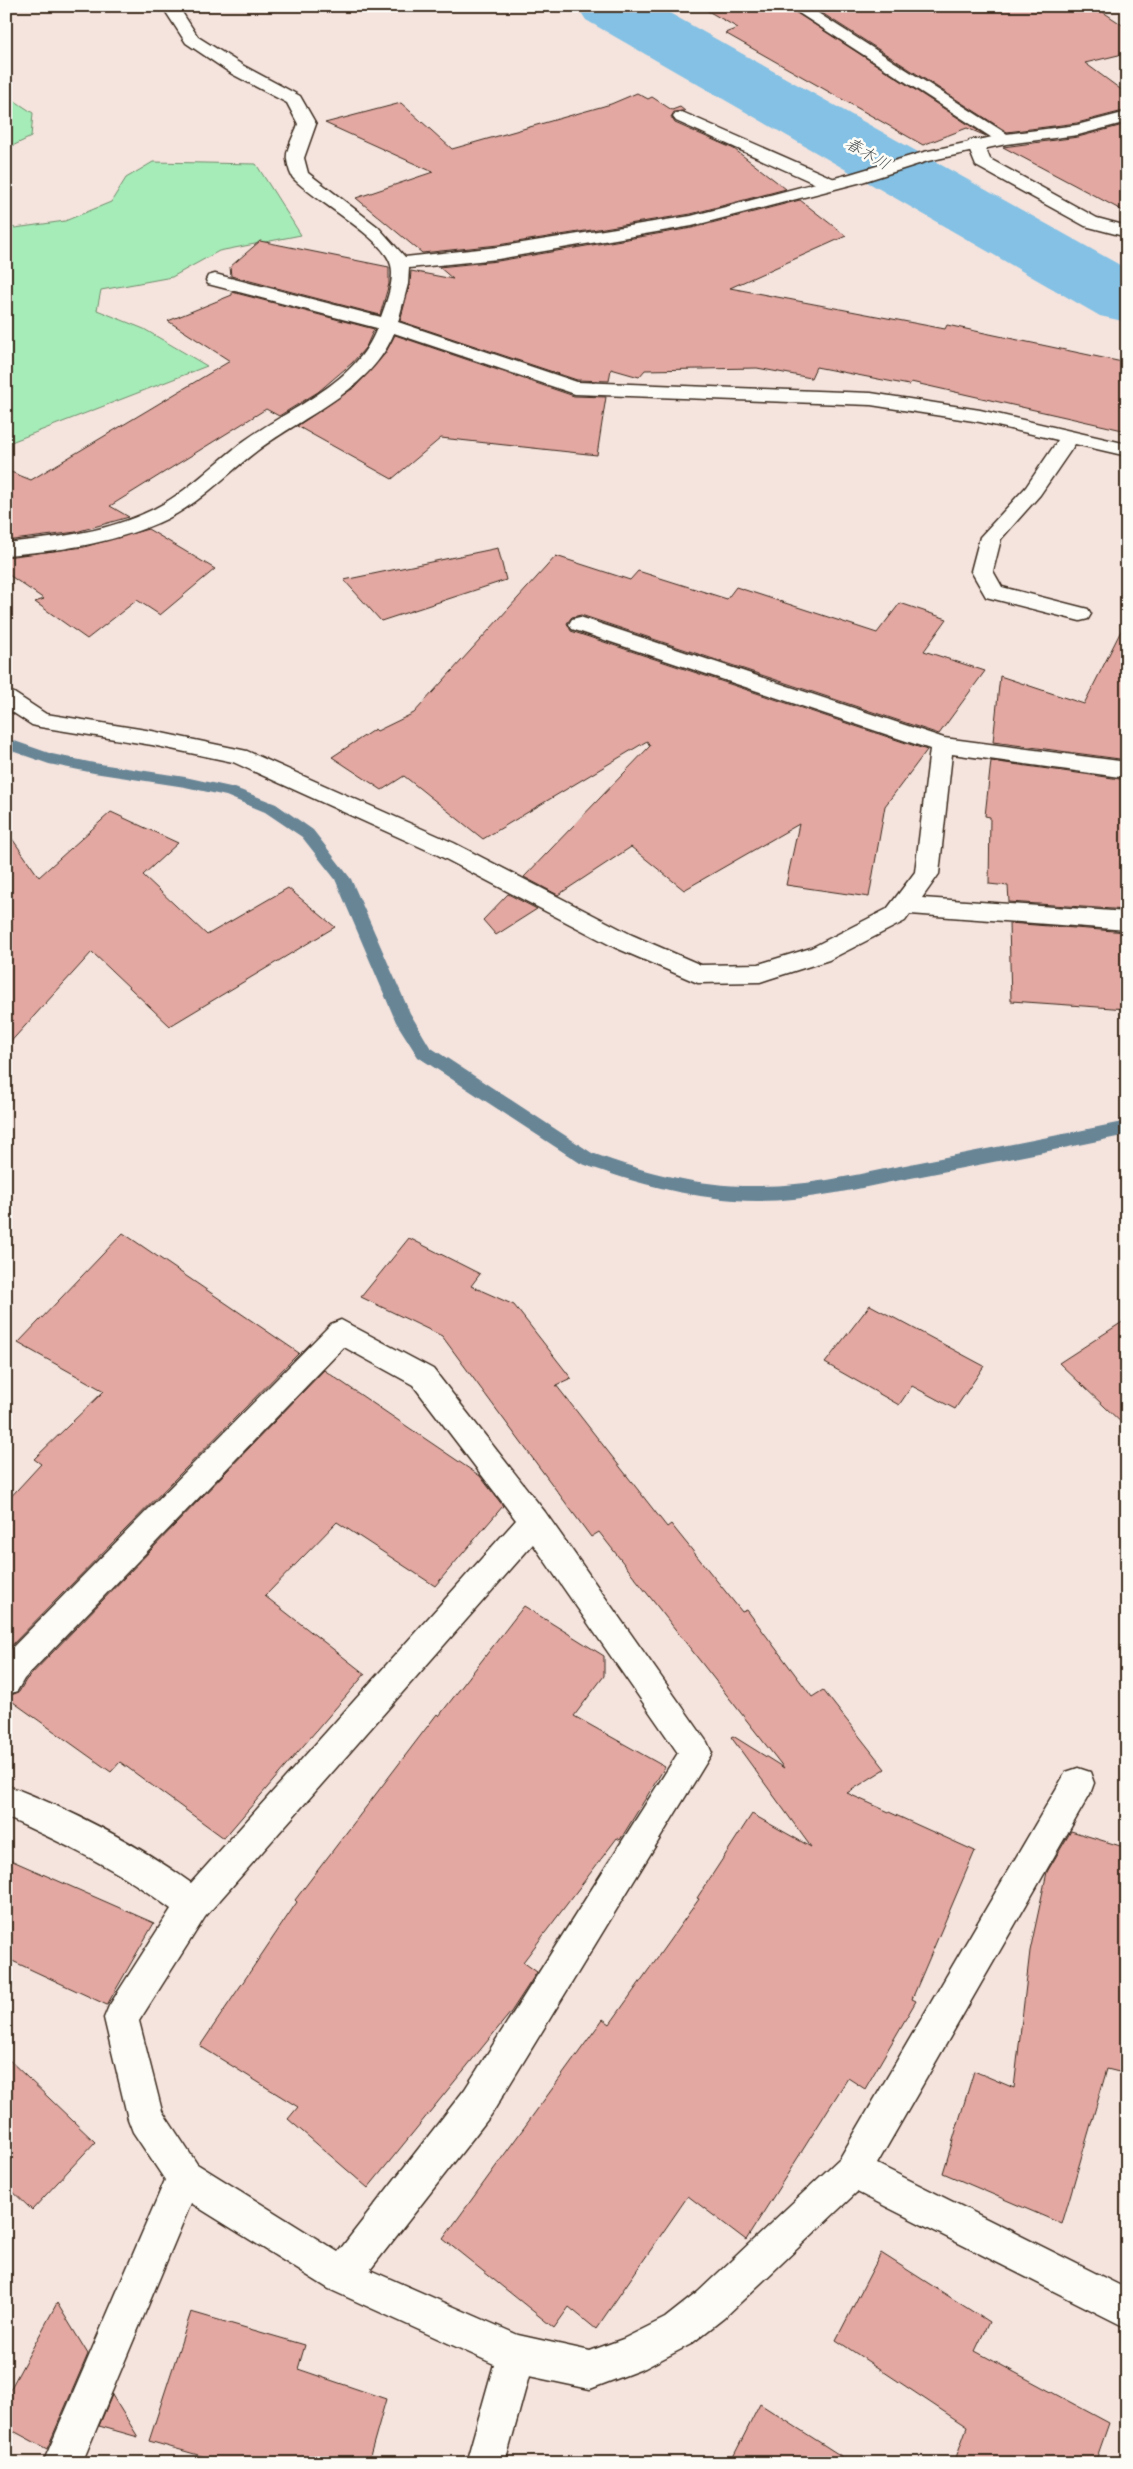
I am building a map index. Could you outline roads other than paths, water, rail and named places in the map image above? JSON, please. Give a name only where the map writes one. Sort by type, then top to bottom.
[{"type":"street","points":[[6,549],[80,541],[152,519],[184,501],[252,445],[355,373],[384,340],[389,325],[400,273],[400,263],[389,246],[300,175],[295,158],[307,124],[294,100],[238,70],[192,40],[170,6]]},
{"type":"street","points":[[796,6],[1006,139]]},
{"type":"street","points":[[682,117],[831,184]]},
{"type":"street","points":[[400,263],[498,253],[692,220],[856,178],[924,157],[976,144],[1078,130],[1127,117]]},
{"type":"street","points":[[976,144],[982,162],[1091,222],[1127,232]]},
{"type":"street","points":[[215,280],[389,325],[575,388],[871,399],[980,416],[1127,450]]},
{"type":"street","points":[[1070,437],[1033,491],[991,537],[982,571],[994,592],[1080,614]]},
{"type":"street","points":[[580,624],[942,745],[1127,770]]},
{"type":"street","points":[[6,698],[40,720],[152,738],[239,756],[446,849],[624,941],[698,974],[760,973],[820,954],[896,916],[927,874],[942,745]]},
{"type":"street","points":[[904,905],[1127,921]]},
{"type":"street","points":[[6,1681],[13,1669],[341,1332],[423,1377],[534,1521],[696,1753],[478,2102],[342,2276]]},
{"type":"street","points":[[534,1521],[193,1905],[121,2018],[146,2119],[184,2177],[342,2276],[516,2354],[590,2370],[632,2355],[670,2335],[711,2305],[854,2171],[1078,1783]]},
{"type":"street","points":[[6,1800],[108,1849],[147,1872],[193,1905]]},
{"type":"street","points":[[854,2171],[1127,2309]]},
{"type":"street","points":[[62,2463],[184,2177]]},
{"type":"street","points":[[486,2463],[516,2354]]},
{"type":"waterway","name":"春木川","points":[[609,6],[1127,300]]},
{"type":"waterway","points":[[6,743],[49,759],[185,782],[230,792],[271,808],[307,833],[343,879],[405,1022],[424,1052],[586,1158],[609,1167],[657,1181],[707,1190],[757,1194],[798,1192],[847,1184],[1127,1128]]}]
